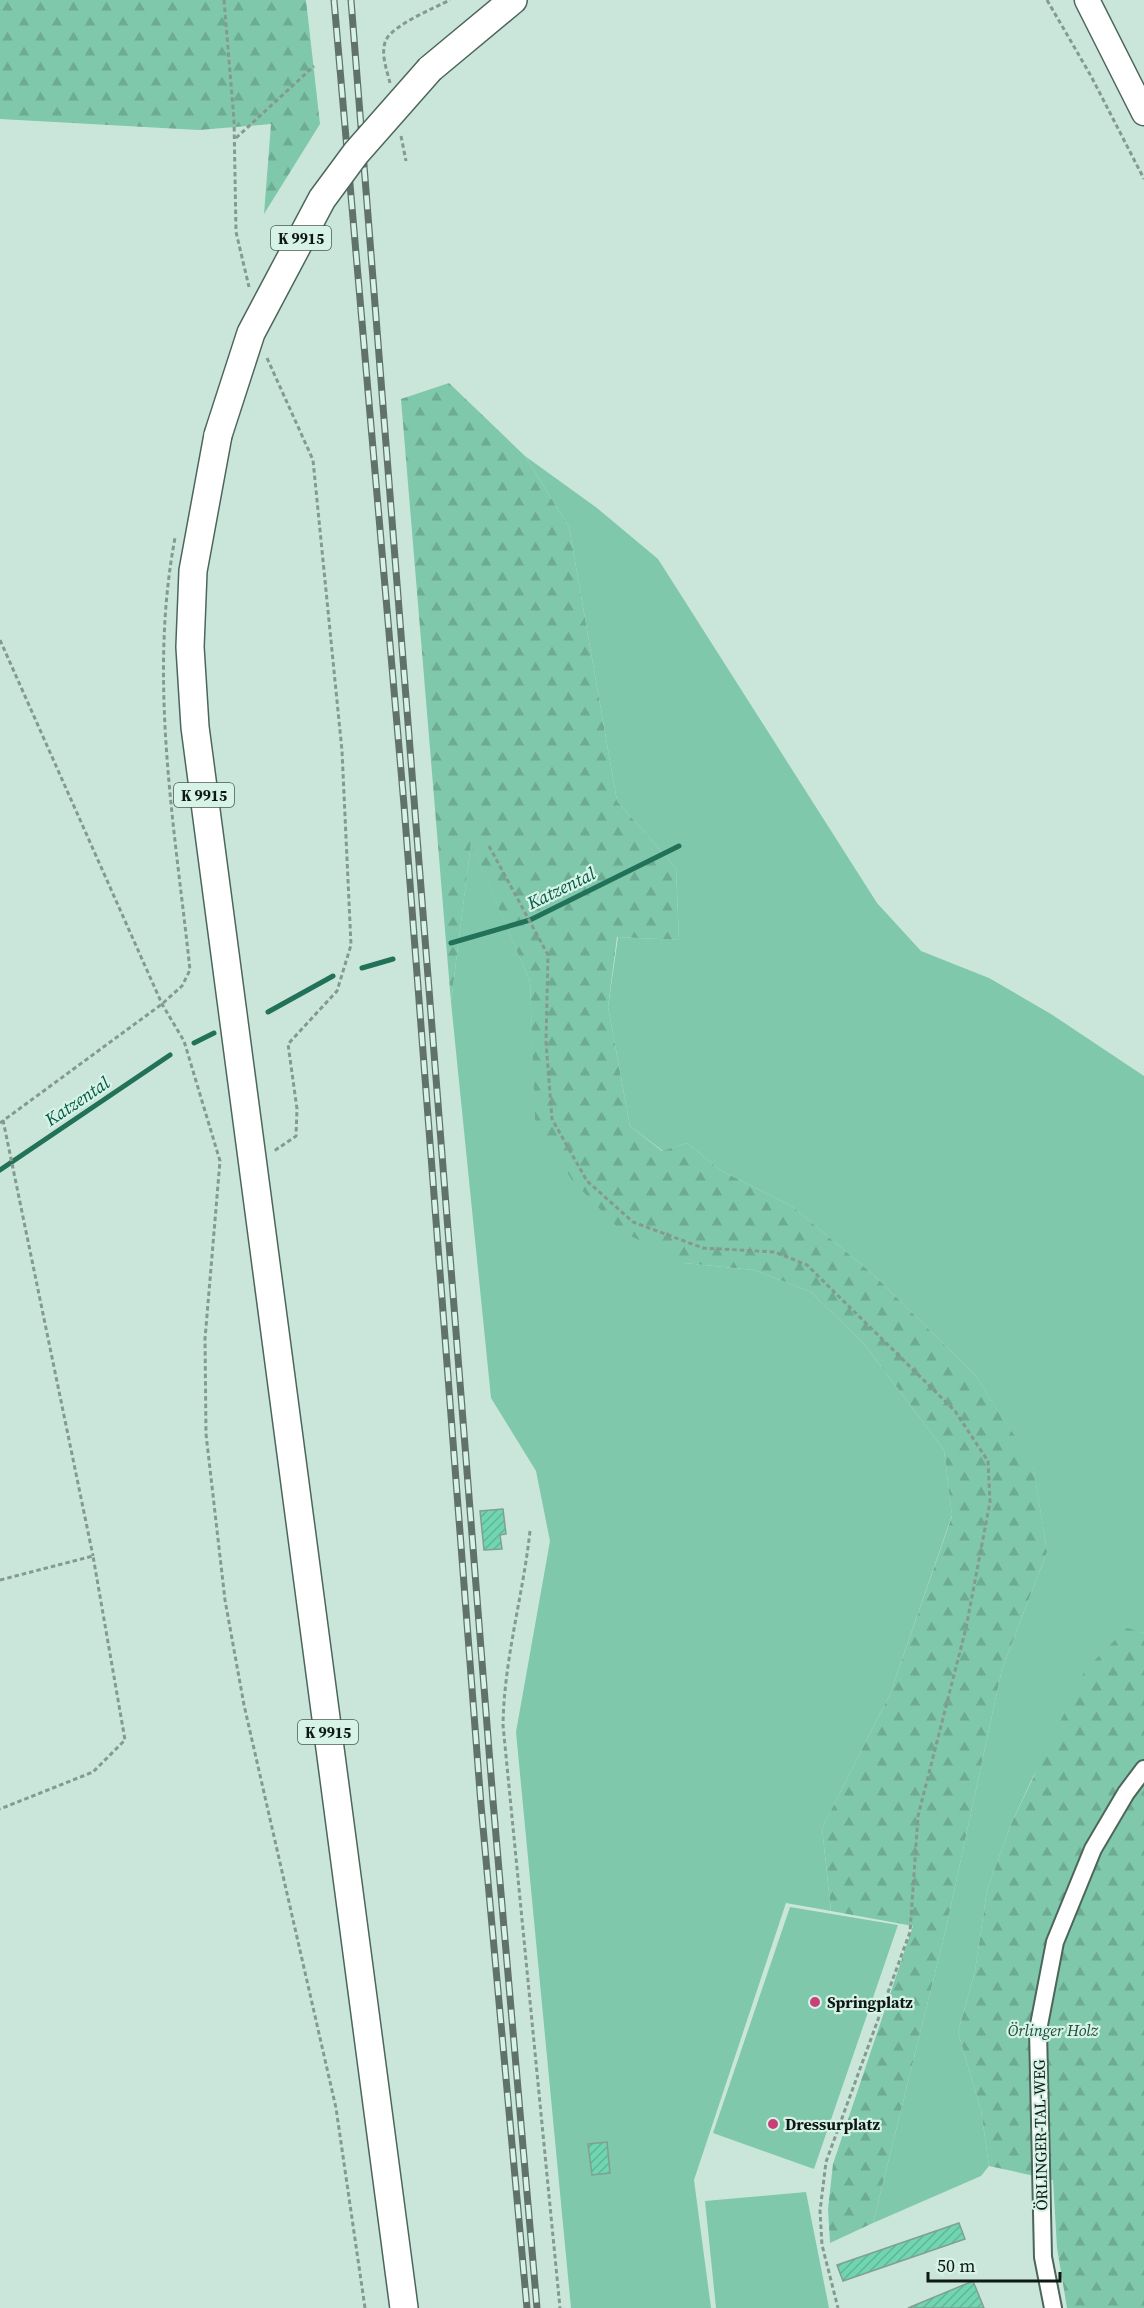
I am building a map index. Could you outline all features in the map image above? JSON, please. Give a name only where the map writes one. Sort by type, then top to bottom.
[{"type":"main road","name":"K 9915","points":[[405,2308],[195,727],[190,647],[193,571],[218,435],[251,333],[322,199],[356,153],[430,69],[513,0]]},
{"type":"main road","points":[[1087,0],[1144,113]]},
{"type":"street","name":"ÖRLINGER-TAL-WEG","points":[[1053,2308],[1043,2258],[1038,2030],[1059,1931],[1093,1849],[1126,1793],[1144,1769]]},
{"type":"path","points":[[224,0],[234,139],[236,232],[252,298]]},
{"type":"path","points":[[1047,0],[1091,76],[1144,179]]},
{"type":"path","points":[[234,139],[314,66]]},
{"type":"path","points":[[252,1155],[276,1150],[296,1136],[297,1109],[288,1044],[337,991],[351,945],[342,751],[313,460],[265,352]]},
{"type":"path","points":[[0,640],[162,1004],[184,1041],[220,1161],[205,1339],[206,1434],[225,1599],[243,1706],[336,2108],[365,2308]]},
{"type":"path","points":[[489,846],[548,955],[546,1042],[552,1119],[587,1181],[633,1222],[703,1248],[776,1252],[807,1265],[955,1411],[988,1461],[990,1502],[969,1616],[918,1816],[910,1932],[826,2162],[820,2211],[822,2245],[838,2308]]},
{"type":"path","points":[[0,1809],[93,1772],[125,1740],[93,1556],[2,1122],[162,1004],[182,986],[190,970]]},
{"type":"path","points":[[530,1531],[526,1570],[504,1684],[503,1725],[560,2308]]},
{"type":"path","points":[[0,1580],[93,1556]]},
{"type":"green space","points":[[0,0],[306,0],[320,124],[264,214],[271,124],[199,130],[0,119]]},
{"type":"green space","points":[[449,383],[525,456],[569,527],[617,801],[676,868],[679,940],[617,937],[608,1007],[630,1126],[662,1151],[687,1143],[720,1170],[793,1207],[875,1276],[975,1375],[1033,1464],[1047,1552],[1002,1669],[945,1933],[873,2223],[830,2243],[828,2209],[833,2164],[913,1926],[831,1911],[822,1828],[890,1694],[952,1516],[944,1450],[865,1345],[811,1292],[754,1270],[684,1263],[621,1231],[572,1180],[535,1120],[530,982],[471,843],[451,1002],[401,399]]},
{"type":"green space","points":[[525,456],[597,508],[658,559],[877,903],[921,951],[989,978],[1051,1014],[1144,1076],[1144,1633],[1127,1629],[1033,1777],[1011,1824],[987,1890],[975,1971],[958,2032],[981,2110],[989,2166],[981,2176],[873,2223],[945,1933],[1002,1669],[1047,1552],[1033,1465],[975,1375],[875,1276],[793,1207],[720,1170],[687,1143],[663,1151],[630,1126],[608,1007],[618,937],[679,940],[676,868],[617,801],[569,527]]},
{"type":"green space","points":[[471,842],[530,982],[536,1120],[684,1263],[754,1270],[811,1292],[865,1345],[944,1450],[952,1515],[890,1694],[822,1828],[831,1911],[786,1903],[694,2180],[711,2308],[571,2308],[516,1732],[550,1541],[536,1471],[491,1398],[451,1002]]},
{"type":"green space","name":"Örlinger Holz","points":[[1127,1628],[1144,1633],[1144,2308],[1067,2308],[1057,2248],[1053,2180],[989,2166],[981,2110],[958,2032],[975,1971],[987,1890],[1011,1824],[1085,1670]]},
{"type":"green space","name":"Springplatz","points":[[790,1907],[898,1925],[814,2169],[713,2133]]},
{"type":"green space","points":[[806,2192],[829,2308],[716,2308],[705,2201]]},
{"type":"building","points":[[503,1509],[506,1534],[500,1535],[502,1549],[484,1550],[480,1511]]},
{"type":"building","points":[[607,2142],[610,2173],[592,2175],[588,2144]]},
{"type":"building","points":[[959,2223],[965,2239],[843,2281],[837,2265]]},
{"type":"building","points":[[973,2281],[984,2308],[908,2308]]},
{"type":"waterway","name":"Katzental","points":[[451,943],[530,920],[679,846]]},
{"type":"waterway","name":"Katzental","points":[[362,968],[393,959]]},
{"type":"waterway","name":"Katzental","points":[[268,1012],[333,976]]},
{"type":"waterway","name":"Katzental","points":[[194,1043],[214,1033]]},
{"type":"waterway","name":"Katzental","points":[[0,1170],[170,1055]]},
{"type":"railway","points":[[334,0],[404,805],[481,1805],[527,2308]]},
{"type":"railway","points":[[351,0],[493,1801],[537,2308]]},
{"type":"place","name":"Springplatz","points":[[815,2002]]},
{"type":"place","name":"Dressurplatz","points":[[773,2124]]}]
